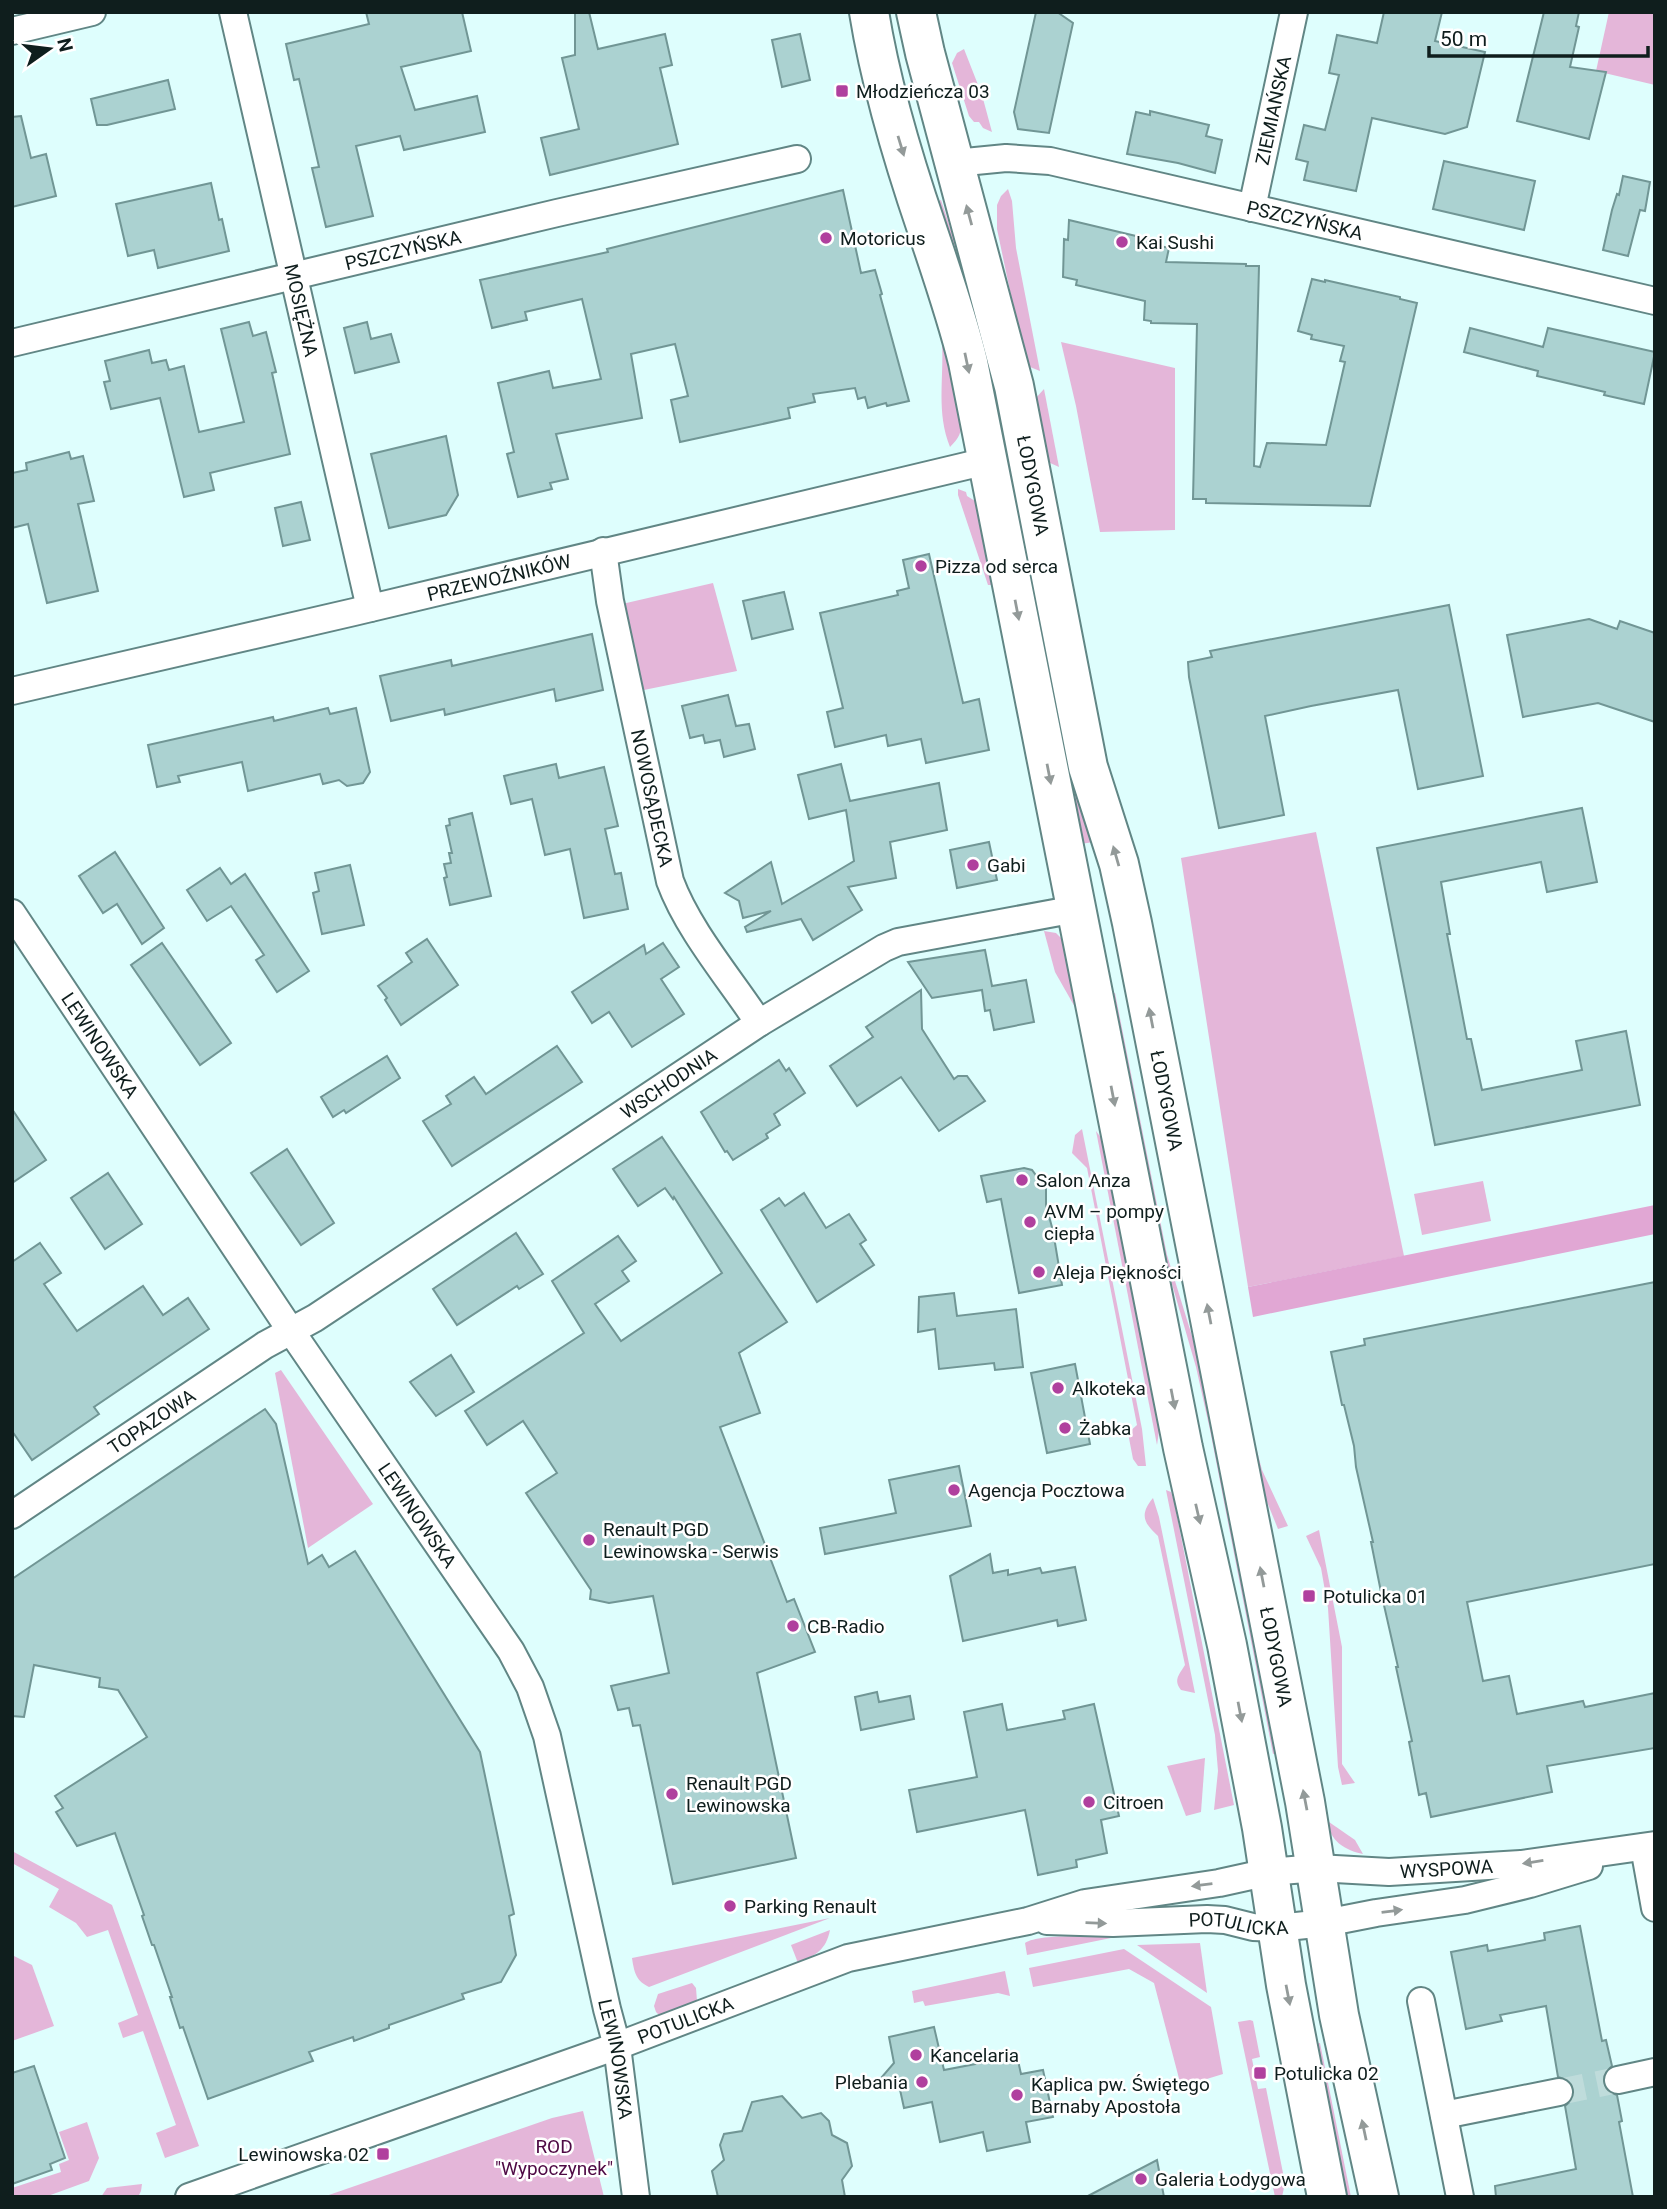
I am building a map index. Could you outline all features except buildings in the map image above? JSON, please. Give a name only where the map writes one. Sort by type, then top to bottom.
[{"type":"main road","name":"ŁODYGOWA","points":[[869,12],[882,80],[959,326],[1183,1448],[1227,1645],[1269,1872],[1288,1994],[1327,2197]]},
{"type":"main road","name":"ŁODYGOWA","points":[[916,12],[1014,386],[1088,767],[1119,864],[1132,923],[1267,1604],[1317,1868],[1339,2015],[1379,2197]]},
{"type":"main road","points":[[1076,909],[1132,923]]},
{"type":"street","points":[[12,31],[92,12]]},
{"type":"street","name":"MOSIĘŻNA","points":[[233,12],[370,608]]},
{"type":"street","name":"ZIEMIAŃSKA","points":[[1252,208],[1294,12]]},
{"type":"street","name":"PSZCZYŃSKA","points":[[954,163],[1006,158],[1050,161],[1655,301]]},
{"type":"street","name":"PSZCZYŃSKA","points":[[12,343],[557,213],[797,159]]},
{"type":"street","name":"PRZEWOŹNIKÓW","points":[[12,691],[987,461]]},
{"type":"street","name":"NOWOSĄDECKA","points":[[603,551],[610,601],[670,881],[687,916],[760,1023]]},
{"type":"street","name":"WSCHODNIA","points":[[292,1331],[760,1023],[856,964],[898,942],[1076,909]]},
{"type":"street","name":"LEWINOWSKA","points":[[12,913],[292,1331],[503,1639],[530,1687],[547,1736],[617,2046],[636,2197]]},
{"type":"street","name":"TOPAZOWA","points":[[12,1515],[242,1360],[292,1331]]},
{"type":"street","points":[[1641,1847],[1655,1908]]},
{"type":"street","name":"WYSPOWA","points":[[1269,1872],[1317,1868],[1389,1872],[1521,1864],[1641,1847]]},
{"type":"street","name":"WYSPOWA","points":[[1325,1923],[1465,1900],[1584,1868],[1641,1847]]},
{"type":"street","name":"POTULICKA","points":[[189,2197],[617,2046],[848,1958],[1028,1921],[1086,1903],[1219,1883],[1269,1872]]},
{"type":"street","name":"POTULICKA","points":[[1028,1921],[1113,1923],[1216,1920],[1253,1927],[1277,1928],[1325,1923]]},
{"type":"street","points":[[1421,2001],[1460,2197]]},
{"type":"street","points":[[1618,2080],[1655,2072]]},
{"type":"street","points":[[1444,2115],[1559,2092]]},
{"type":"green space","points":[[1609,12],[1655,12],[1655,85],[1596,71]]},
{"type":"green space","points":[[964,49],[982,95],[992,132],[969,116],[952,63],[957,53]]},
{"type":"green space","points":[[1008,189],[1012,201],[1016,248],[1040,371],[1025,362],[997,229],[997,205]]},
{"type":"green space","points":[[941,200],[979,315],[1094,842],[1080,844],[936,202]]},
{"type":"green space","points":[[1061,342],[1175,368],[1175,530],[1100,532]]},
{"type":"green space","points":[[942,344],[946,346],[959,403],[961,425],[959,435],[950,447],[943,421]]},
{"type":"green space","points":[[1044,389],[1059,467],[1048,462],[1035,399]]},
{"type":"green space","points":[[958,489],[966,492],[967,496],[975,501],[980,511],[992,585],[988,585]]},
{"type":"green space","points":[[713,583],[737,671],[639,691],[622,604]]},
{"type":"green space","points":[[1316,832],[1404,1256],[1248,1287],[1181,858]]},
{"type":"green space","points":[[1044,931],[1056,933],[1064,941],[1078,1000],[1076,1009],[1055,972]]},
{"type":"green space","points":[[1115,993],[1167,1255],[1200,1362],[1279,1753],[1273,1754],[1196,1367],[1163,1253],[1110,994]]},
{"type":"green space","points":[[1082,1129],[1142,1429],[1146,1466],[1138,1466],[1133,1459],[1128,1433],[1137,1425],[1087,1168],[1072,1153],[1075,1135]]},
{"type":"green space","points":[[1096,1131],[1104,1142],[1158,1419],[1157,1445]]},
{"type":"green space","points":[[1483,1181],[1491,1221],[1422,1235],[1414,1194]]},
{"type":"green space","points":[[281,1370],[373,1504],[308,1548],[275,1373]]},
{"type":"green space","points":[[1256,1447],[1262,1470],[1288,1526],[1278,1529],[1263,1492],[1253,1448]]},
{"type":"green space","points":[[1166,1490],[1171,1492],[1174,1501],[1234,1805],[1214,1810],[1218,1771],[1215,1735]]},
{"type":"green space","points":[[1153,1498],[1195,1693],[1181,1690],[1177,1683],[1185,1665],[1158,1536],[1145,1518],[1146,1509]]},
{"type":"green space","points":[[1319,1530],[1342,1647],[1342,1764],[1355,1783],[1342,1785],[1338,1767],[1328,1608],[1321,1568],[1306,1536]]},
{"type":"green space","points":[[1205,1758],[1201,1812],[1186,1816],[1167,1766]]},
{"type":"green space","points":[[1329,1822],[1355,1840],[1363,1854],[1339,1844],[1329,1828]]},
{"type":"green space","points":[[12,1851],[112,1905],[199,2146],[165,2158],[156,2133],[176,2125],[143,2031],[123,2038],[118,2023],[138,2015],[108,1930],[87,1937],[76,1923],[49,1907],[59,1889],[12,1863]]},
{"type":"green space","points":[[830,1918],[649,1987],[636,1976],[632,1958]]},
{"type":"green space","points":[[830,1930],[819,1951],[798,1963],[791,1945]]},
{"type":"green space","points":[[1055,1937],[1116,1937],[1027,1955],[1025,1943]]},
{"type":"green space","points":[[1200,1943],[1207,1993],[1137,1945]]},
{"type":"green space","points":[[1124,1949],[1211,2007],[1223,2074],[1182,2090],[1154,1983],[1129,1969],[1033,1987],[1029,1968]]},
{"type":"green space","points":[[12,1955],[32,1965],[54,2026],[12,2041]]},
{"type":"green space","points":[[1005,1971],[1010,1996],[998,1993],[925,2006],[923,2001],[914,2003],[912,1991]]},
{"type":"green space","points":[[692,1983],[696,1988],[697,2001],[659,2015],[656,2012],[654,2006],[658,1994]]},
{"type":"green space","points":[[1253,2021],[1260,2057],[1252,2059],[1258,2089],[1266,2088],[1285,2183],[1282,2197],[1275,2197],[1238,2022]]},
{"type":"green space","points":[[1320,2043],[1351,2197],[1345,2197],[1315,2044]]},
{"type":"green space","name":"ROD \"Wypoczynek\"","points":[[583,2111],[604,2197],[323,2197],[552,2118]]},
{"type":"green space","points":[[87,2122],[99,2158],[89,2181],[45,2197],[12,2197],[12,2188],[61,2172],[59,2164],[69,2160],[59,2132]]},
{"type":"green space","points":[[142,2184],[138,2197],[101,2197],[107,2188]]},
{"type":"shaded area","points":[[1655,1205],[1655,1234],[1253,1317],[1248,1287]]},
{"type":"tunnel","points":[[1559,2092],[1618,2080]]},
{"type":"place","name":"Młodzieńcza 03","points":[[842,91]]},
{"type":"place","name":"Motoricus","points":[[826,238]]},
{"type":"place","name":"Kai Sushi","points":[[1122,242]]},
{"type":"place","name":"Pizza od serca","points":[[921,566]]},
{"type":"place","name":"Gabi","points":[[973,865]]},
{"type":"place","name":"Salon Anza","points":[[1022,1180]]},
{"type":"place","name":"AVM – pompy ciepła","points":[[1030,1222]]},
{"type":"place","name":"Aleja Piękności","points":[[1039,1272]]},
{"type":"place","name":"Alkoteka","points":[[1058,1388]]},
{"type":"place","name":"Żabka","points":[[1065,1428]]},
{"type":"place","name":"Agencja Pocztowa","points":[[954,1490]]},
{"type":"place","name":"Renault PGD Lewinowska - Serwis","points":[[589,1540]]},
{"type":"place","name":"Potulicka 01","points":[[1309,1596]]},
{"type":"place","name":"CB-Radio","points":[[793,1626]]},
{"type":"place","name":"Renault PGD Lewinowska","points":[[672,1794]]},
{"type":"place","name":"Citroen","points":[[1089,1802]]},
{"type":"place","name":"Parking Renault","points":[[730,1906]]},
{"type":"place","name":"Kancelaria","points":[[916,2055]]},
{"type":"place","name":"Potulicka 02","points":[[1260,2073]]},
{"type":"place","name":"Plebania","points":[[922,2082]]},
{"type":"place","name":"Kaplica pw. Świętego Barnaby Apostoła","points":[[1017,2095]]},
{"type":"place","name":"Lewinowska 02","points":[[383,2154]]},
{"type":"place","name":"Galeria Łodygowa","points":[[1141,2179]]}]
